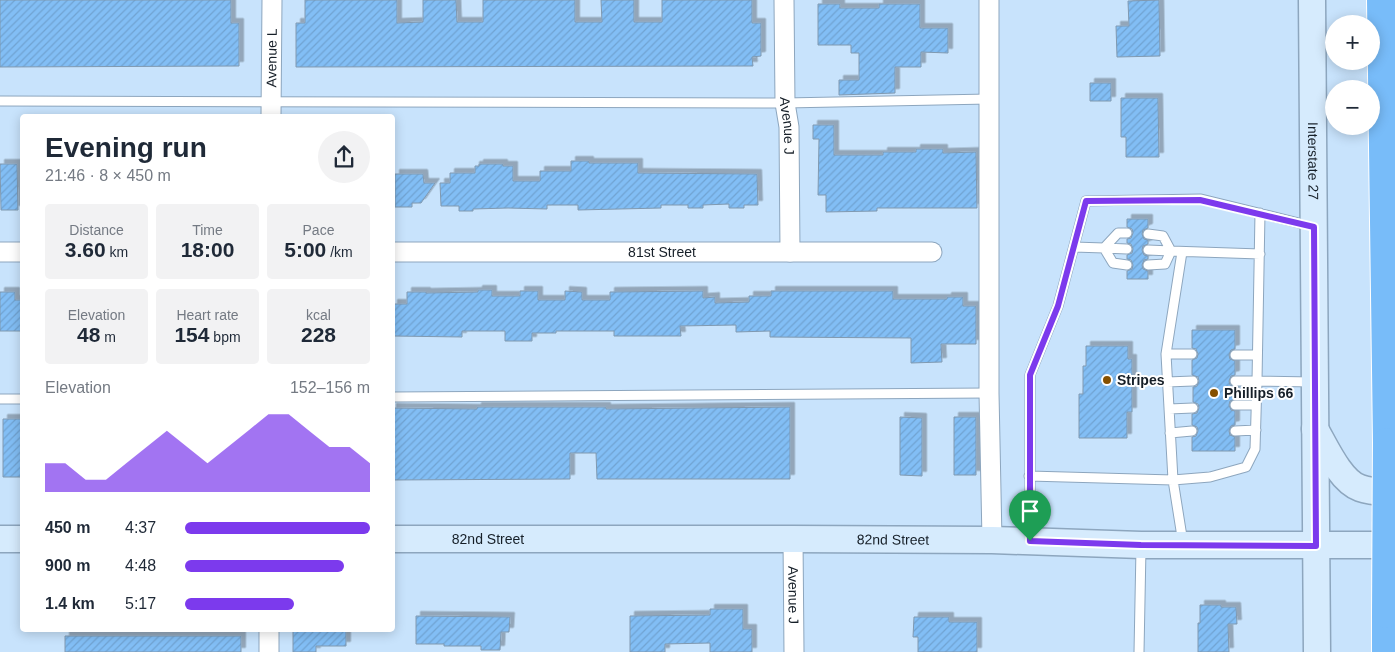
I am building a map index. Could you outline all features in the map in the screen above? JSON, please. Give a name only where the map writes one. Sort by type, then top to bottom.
[{"type":"highway","points":[[1381,0],[1387,442],[1386,652]]},
{"type":"main road","name":"Interstate 27","points":[[1312,0],[1317,652]]},
{"type":"main road","points":[[1315,428],[1342,473],[1352,484],[1372,491],[1395,493]]},
{"type":"main road","points":[[0,539],[20,539]]},
{"type":"main road","name":"82nd Street","points":[[395,539],[992,540],[1184,546],[1395,545]]},
{"type":"street","name":"Avenue L","points":[[271,109],[272,0]]},
{"type":"street","name":"Avenue J","points":[[784,0],[785,103],[789,127],[790,252]]},
{"type":"street","points":[[989,0],[992,540]]},
{"type":"street","points":[[0,252],[20,252]]},
{"type":"street","name":"81st Street","points":[[395,252],[932,252]]},
{"type":"street","name":"Avenue J","points":[[794,539],[794,652]]},
{"type":"street","points":[[268,632],[269,652]]},
{"type":"lane","points":[[0,101],[271,109],[989,99]]},
{"type":"lane","points":[[1030,541],[1030,375],[1058,306],[1086,201],[1200,200],[1314,227]]},
{"type":"lane","points":[[1029,476],[1173,480],[1210,477],[1246,467],[1255,449],[1260,213]]},
{"type":"lane","points":[[1104,248],[1118,233],[1127,233]]},
{"type":"lane","points":[[1148,234],[1164,236],[1171,251],[1165,264],[1148,264]]},
{"type":"lane","points":[[1074,247],[1127,249]]},
{"type":"lane","points":[[1104,248],[1112,263],[1127,264]]},
{"type":"lane","points":[[1148,250],[1260,254]]},
{"type":"lane","points":[[1182,252],[1166,354],[1173,480],[1184,546]]},
{"type":"lane","points":[[1166,354],[1192,354]]},
{"type":"lane","points":[[1235,354],[1257,355]]},
{"type":"lane","points":[[1235,380],[1315,382]]},
{"type":"lane","points":[[1167,382],[1192,381]]},
{"type":"lane","points":[[395,397],[990,393]]},
{"type":"lane","points":[[0,399],[20,399]]},
{"type":"lane","points":[[1235,405],[1256,405]]},
{"type":"lane","points":[[1169,409],[1192,408]]},
{"type":"lane","points":[[1235,431],[1256,430]]},
{"type":"lane","points":[[1170,433],[1192,432]]},
{"type":"lane","points":[[1140,652],[1141,545]]},
{"type":"building","points":[[0,0],[231,0],[231,23],[239,23],[239,66],[0,67]]},
{"type":"building","points":[[305,0],[397,0],[397,23],[423,22],[423,0],[456,0],[457,22],[483,22],[483,0],[575,0],[575,22],[602,22],[601,0],[634,0],[634,22],[662,22],[662,0],[752,0],[752,23],[761,23],[761,56],[752,57],[753,66],[296,67],[296,23],[305,23]]},
{"type":"building","points":[[1159,0],[1160,56],[1117,57],[1116,26],[1129,26],[1128,1]]},
{"type":"building","points":[[818,4],[840,4],[840,8],[879,8],[879,4],[920,4],[920,28],[948,28],[948,53],[921,52],[921,67],[895,67],[895,93],[839,95],[839,80],[859,80],[859,53],[851,53],[851,45],[818,45]]},
{"type":"building","points":[[1090,83],[1111,83],[1111,101],[1090,101]]},
{"type":"building","points":[[1121,98],[1158,98],[1159,157],[1126,157],[1126,137],[1121,137]]},
{"type":"building","points":[[813,125],[834,125],[834,155],[883,155],[883,152],[916,152],[916,149],[943,149],[943,153],[976,152],[977,208],[877,208],[877,211],[826,212],[826,195],[818,195],[819,139],[813,139]]},
{"type":"building","points":[[571,161],[638,163],[638,173],[757,174],[758,205],[744,205],[744,208],[729,208],[729,204],[703,205],[703,208],[688,208],[688,205],[661,205],[661,208],[578,210],[578,205],[547,205],[547,209],[508,208],[473,209],[473,211],[459,211],[459,206],[441,206],[440,183],[450,183],[450,173],[475,173],[475,166],[479,166],[479,164],[503,164],[503,166],[513,166],[513,181],[540,181],[540,171],[571,171]]},
{"type":"building","points":[[0,164],[17,164],[18,210],[1,210]]},
{"type":"building","points":[[395,174],[423,174],[424,183],[435,183],[421,203],[412,203],[412,207],[395,207]]},
{"type":"building","points":[[1127,219],[1148,219],[1148,228],[1143,230],[1142,234],[1144,239],[1148,240],[1148,244],[1143,246],[1142,250],[1144,255],[1148,256],[1148,259],[1144,260],[1142,265],[1143,269],[1148,271],[1148,279],[1127,279],[1127,271],[1132,269],[1133,265],[1131,260],[1127,259],[1127,255],[1132,253],[1133,249],[1131,244],[1127,243],[1127,239],[1131,238],[1133,233],[1132,229],[1127,227]]},
{"type":"building","points":[[478,290],[492,290],[492,296],[520,296],[520,291],[538,291],[538,300],[565,300],[565,291],[582,292],[582,300],[610,300],[610,292],[703,291],[703,298],[715,297],[715,303],[749,302],[749,296],[771,296],[771,291],[893,291],[893,299],[947,299],[947,297],[963,297],[963,306],[976,306],[976,344],[941,344],[942,362],[911,363],[911,338],[770,337],[770,331],[736,332],[736,325],[680,326],[681,336],[614,336],[614,331],[556,331],[556,333],[532,333],[532,341],[505,341],[505,331],[462,331],[462,337],[395,336],[395,304],[407,304],[407,292],[478,292]]},
{"type":"building","points":[[0,292],[15,292],[15,300],[20,300],[20,331],[0,331]]},
{"type":"building","name":"Phillips 66","points":[[1192,330],[1235,330],[1235,349],[1231,350],[1229,355],[1230,359],[1235,361],[1235,375],[1231,376],[1229,381],[1230,385],[1235,387],[1235,399],[1230,401],[1229,405],[1231,410],[1235,411],[1235,425],[1231,426],[1229,431],[1230,435],[1235,437],[1235,451],[1192,451],[1192,437],[1196,436],[1198,431],[1197,427],[1192,425],[1192,414],[1197,413],[1199,408],[1198,404],[1193,402],[1193,387],[1197,386],[1199,381],[1198,377],[1192,375],[1192,360],[1197,358],[1198,354],[1196,349],[1192,348]]},
{"type":"building","name":"Stripes","points":[[1086,346],[1128,346],[1128,359],[1132,359],[1132,412],[1127,412],[1127,438],[1079,438],[1079,394],[1083,394],[1083,366],[1086,366]]},
{"type":"building","points":[[477,407],[606,407],[606,409],[790,407],[790,479],[597,479],[596,453],[570,453],[570,479],[395,480],[395,408],[477,409]]},
{"type":"building","points":[[900,417],[922,418],[922,476],[900,475]]},
{"type":"building","points":[[954,417],[976,417],[976,475],[954,475]]},
{"type":"building","points":[[3,419],[20,419],[20,477],[3,477]]},
{"type":"building","points":[[1200,605],[1236,607],[1237,624],[1228,624],[1229,652],[1198,652]]},
{"type":"building","points":[[710,609],[743,609],[743,629],[752,629],[752,652],[710,652],[710,643],[665,644],[665,652],[630,652],[630,616],[710,615]]},
{"type":"building","points":[[416,616],[510,617],[509,632],[501,632],[500,650],[481,650],[481,646],[416,644]]},
{"type":"building","points":[[914,617],[949,617],[949,622],[977,622],[977,652],[918,652],[918,637],[913,637]]},
{"type":"building","points":[[293,632],[346,632],[346,646],[316,646],[316,652],[293,652]]},
{"type":"building","points":[[65,636],[241,636],[241,652],[65,652]]},
{"type":"place","name":"Stripes","points":[[1107,380]]},
{"type":"place","name":"Phillips 66","points":[[1214,393]]},
{"type":"route","points":[[1200,200],[1314,227],[1316,546],[1141,545],[1030,541],[1030,375],[1058,306],[1086,201],[1200,200]]}]
